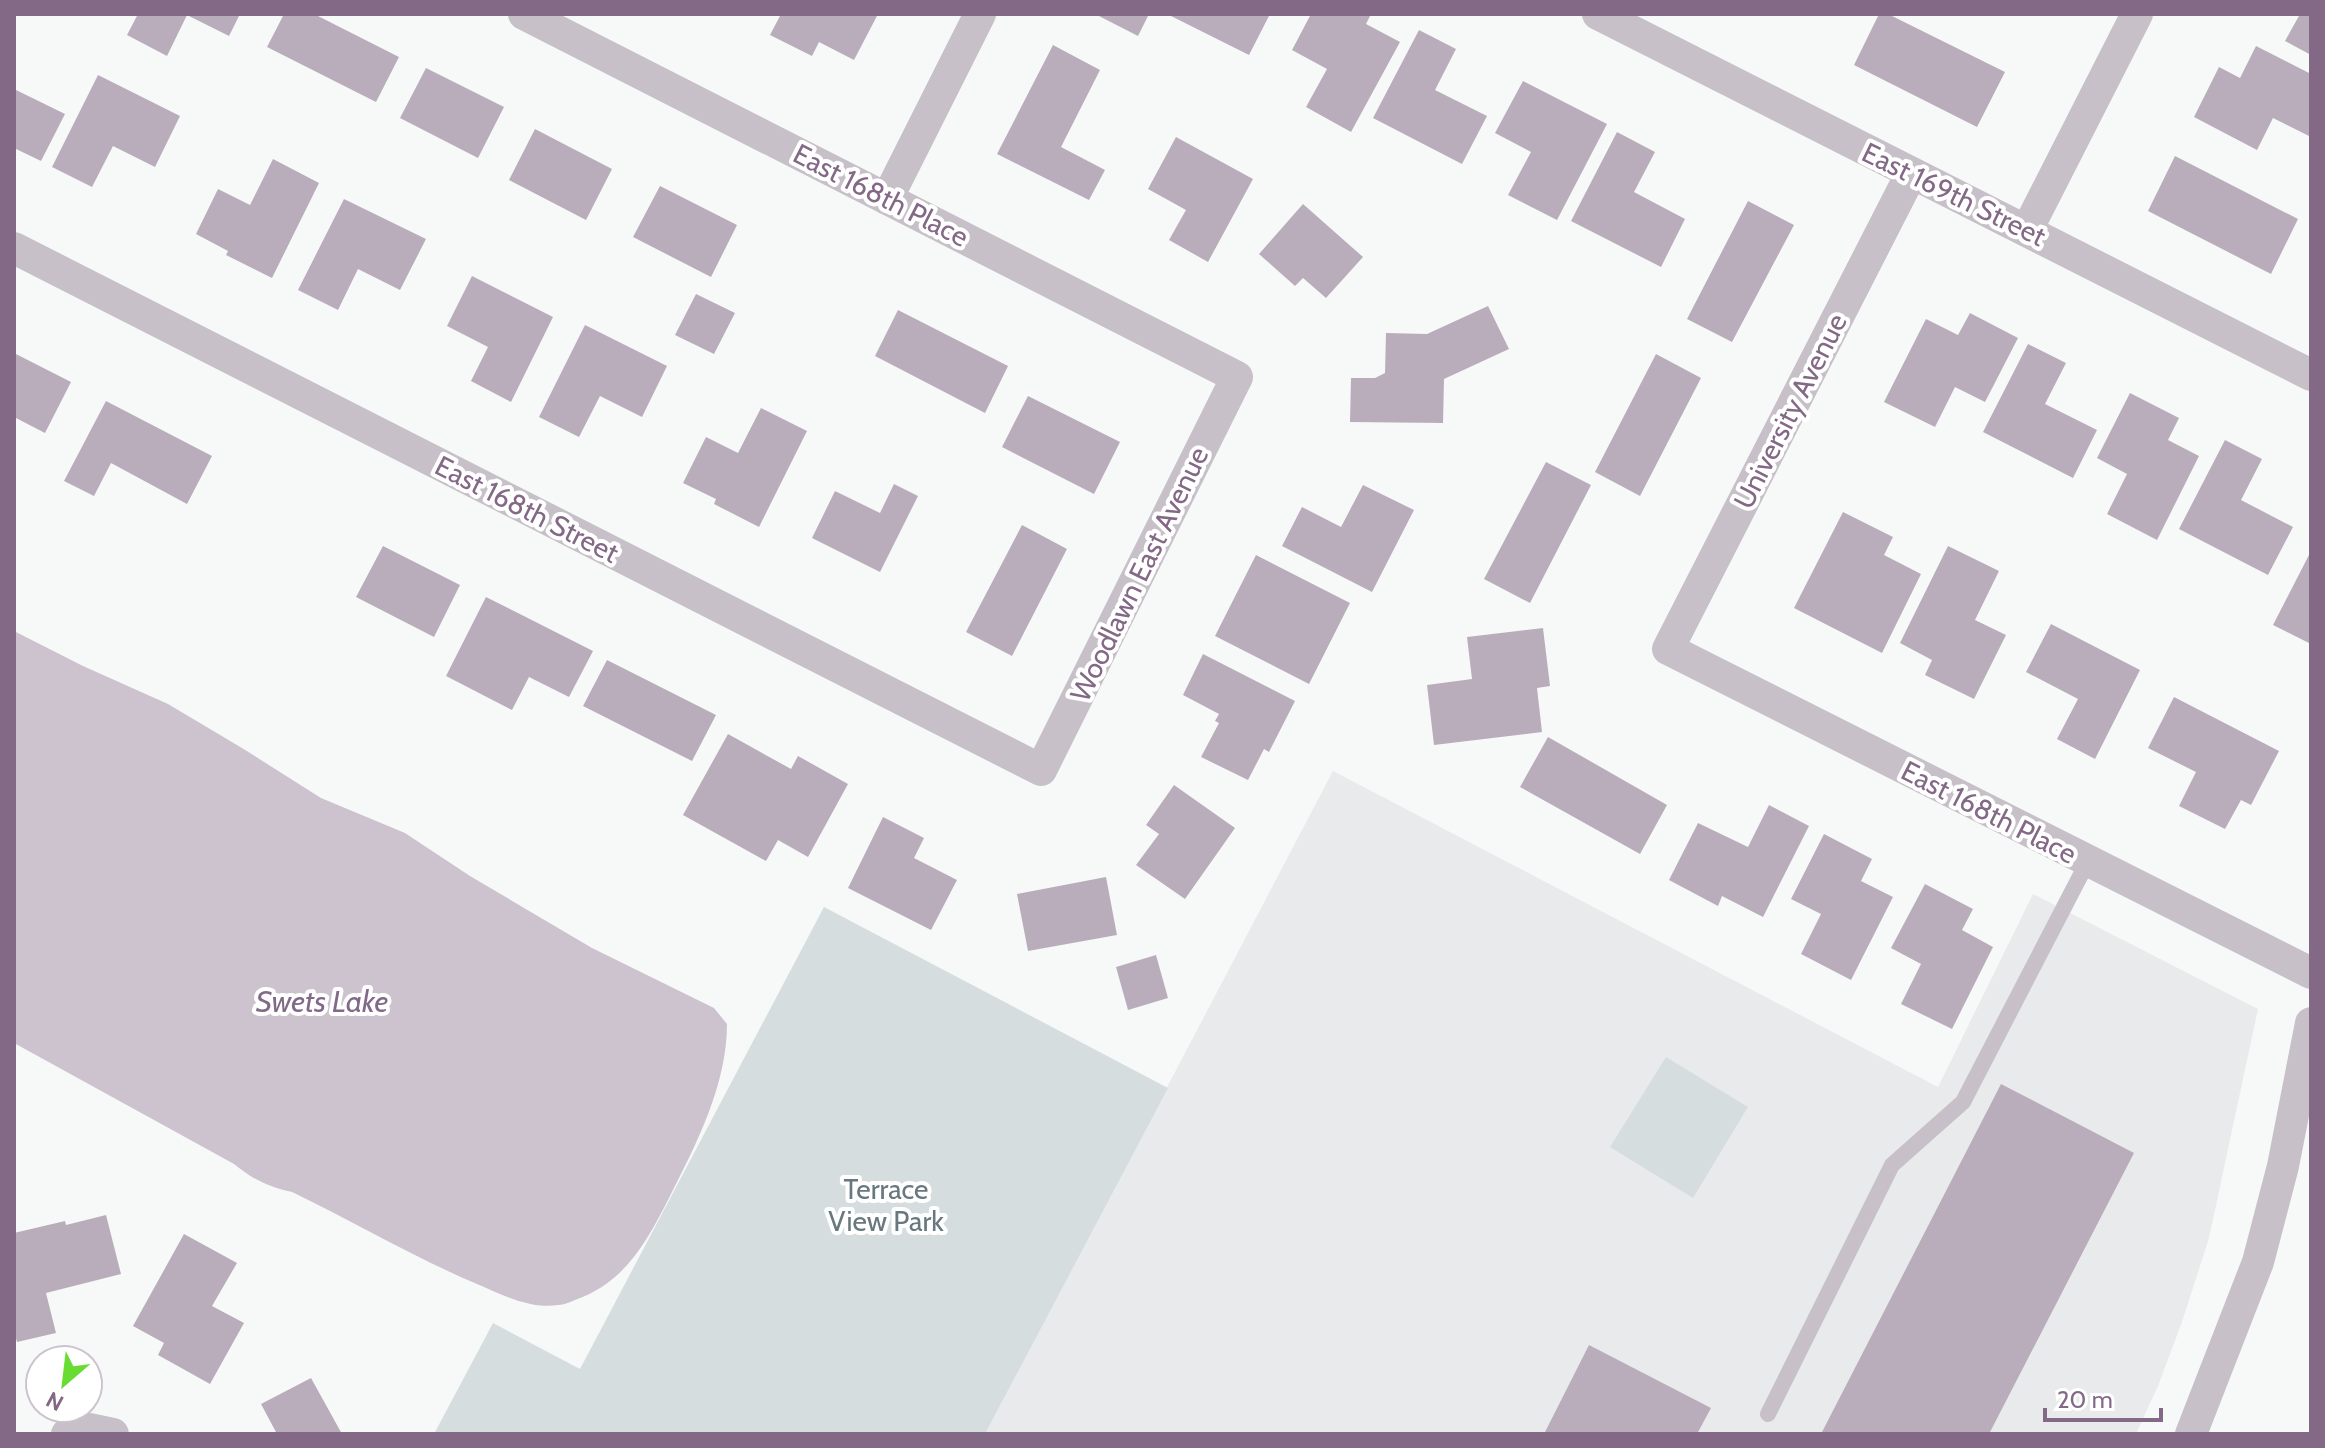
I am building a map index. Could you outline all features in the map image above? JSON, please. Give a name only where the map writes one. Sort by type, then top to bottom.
[{"type":"street","name":"East 168th Place","points":[[524,14],[1237,377]]},
{"type":"street","points":[[887,199],[980,14]]},
{"type":"street","name":"East 169th Street","points":[[1598,14],[2311,375]]},
{"type":"street","points":[[2027,230],[2137,14]]},
{"type":"street","name":"University Avenue","points":[[1668,649],[1911,174]]},
{"type":"street","name":"East 168th Street","points":[[14,248],[1041,770]]},
{"type":"street","name":"Woodlawn East Avenue","points":[[1041,770],[1237,377]]},
{"type":"street","name":"East 168th Place","points":[[1668,649],[2311,973]]},
{"type":"street","points":[[2191,1434],[2258,1262],[2283,1166],[2311,1023]]},
{"type":"street","points":[[67,1434],[89,1429],[113,1434]]},
{"type":"lane","points":[[1768,1414],[1892,1165],[1963,1102],[2088,861]]},
{"type":"shaded area","points":[[1333,771],[1938,1087],[2033,894],[2258,1009],[2209,1238],[2182,1322],[2136,1434],[985,1434]]},
{"type":"green space","name":"Terrace View Park","points":[[824,907],[1168,1088],[985,1434],[434,1434],[493,1323],[580,1369]]},
{"type":"green space","points":[[1666,1057],[1748,1107],[1693,1198],[1610,1147]]},
{"type":"water","name":"Swets Lake","points":[[14,631],[168,704],[321,798],[405,833],[470,876],[592,948],[714,1008],[727,1024],[726,1046],[709,1113],[653,1229],[621,1271],[593,1292],[562,1304],[537,1305],[506,1297],[453,1274],[292,1192],[261,1182],[234,1164],[14,1043]]},
{"type":"building","points":[[138,14],[240,14],[229,36],[187,15],[167,56],[127,35]]},
{"type":"building","points":[[284,14],[314,14],[399,57],[376,102],[267,47]]},
{"type":"building","points":[[781,14],[878,14],[854,60],[819,42],[812,56],[770,35]]},
{"type":"building","points":[[1095,14],[1149,14],[1138,36]]},
{"type":"building","points":[[1167,14],[1270,14],[1249,55]]},
{"type":"building","points":[[1311,14],[1367,14],[1370,16],[1366,24],[1400,42],[1351,132],[1306,107],[1327,69],[1292,50]]},
{"type":"building","points":[[1879,14],[1888,14],[2005,72],[1977,127],[1854,65]]},
{"type":"building","points":[[2300,14],[2311,14],[2311,55],[2285,41]]},
{"type":"building","points":[[1419,30],[1456,49],[1435,90],[1487,116],[1462,164],[1373,118]]},
{"type":"building","points":[[1053,45],[1100,70],[1061,147],[1105,170],[1089,200],[997,154]]},
{"type":"building","points":[[2256,46],[2311,74],[2311,137],[2273,118],[2257,150],[2194,117],[2219,67],[2240,78]]},
{"type":"building","points":[[426,68],[504,107],[478,158],[400,118]]},
{"type":"building","points":[[98,75],[180,116],[155,167],[113,146],[92,187],[52,167]]},
{"type":"building","points":[[1523,81],[1607,124],[1557,220],[1508,195],[1531,152],[1495,133]]},
{"type":"building","points":[[14,89],[65,114],[41,161],[14,148]]},
{"type":"building","points":[[535,129],[612,169],[586,220],[509,180]]},
{"type":"building","points":[[1617,132],[1655,152],[1634,192],[1685,219],[1661,267],[1571,221]]},
{"type":"building","points":[[1176,137],[1253,179],[1208,262],[1169,240],[1186,210],[1148,189]]},
{"type":"building","points":[[2175,156],[2298,219],[2271,274],[2148,211]]},
{"type":"building","points":[[273,159],[319,183],[272,278],[226,255],[228,251],[196,234],[218,189],[250,205]]},
{"type":"building","points":[[660,186],[737,225],[711,277],[633,237]]},
{"type":"building","points":[[344,199],[426,239],[400,290],[358,269],[338,310],[298,290]]},
{"type":"building","points":[[1748,201],[1794,225],[1732,342],[1687,319]]},
{"type":"building","points":[[1303,204],[1363,257],[1326,298],[1303,278],[1295,286],[1259,254]]},
{"type":"building","points":[[472,276],[553,317],[511,402],[471,381],[488,347],[447,326]]},
{"type":"building","points":[[696,294],[735,313],[714,354],[675,335]]},
{"type":"building","points":[[1488,306],[1509,349],[1444,379],[1443,423],[1350,422],[1351,378],[1375,378],[1385,373],[1386,333],[1427,334]]},
{"type":"building","points":[[898,310],[1008,366],[985,413],[875,356]]},
{"type":"building","points":[[1970,313],[2018,338],[1985,402],[1955,387],[1935,427],[1884,402],[1926,319],[1958,335]]},
{"type":"building","points":[[585,325],[667,366],[642,417],[600,396],[579,437],[539,417]]},
{"type":"building","points":[[2028,344],[2066,363],[2045,404],[2097,430],[2073,478],[1983,432]]},
{"type":"building","points":[[14,353],[71,382],[45,433],[14,417]]},
{"type":"building","points":[[1656,354],[1701,378],[1640,496],[1595,472]]},
{"type":"building","points":[[2130,393],[2179,418],[2168,440],[2199,456],[2157,540],[2107,514],[2127,474],[2097,458]]},
{"type":"building","points":[[1028,396],[1120,442],[1094,494],[1002,447]]},
{"type":"building","points":[[106,401],[212,456],[187,504],[111,463],[94,496],[64,481]]},
{"type":"building","points":[[761,408],[807,431],[759,527],[714,504],[716,499],[683,483],[706,437],[738,453]]},
{"type":"building","points":[[2225,440],[2262,459],[2241,500],[2293,527],[2268,575],[2179,529]]},
{"type":"building","points":[[1546,462],[1591,485],[1530,603],[1484,579]]},
{"type":"building","points":[[894,484],[918,496],[880,572],[812,538],[835,491],[880,513]]},
{"type":"building","points":[[1363,485],[1414,510],[1372,592],[1282,546],[1302,507],[1341,527]]},
{"type":"building","points":[[1843,512],[1893,537],[1884,555],[1921,574],[1882,653],[1794,608]]},
{"type":"building","points":[[1022,525],[1067,549],[1012,656],[966,632]]},
{"type":"building","points":[[383,546],[460,585],[434,637],[356,597]]},
{"type":"building","points":[[1948,546],[1999,571],[1975,620],[2006,635],[1974,699],[1925,675],[1932,660],[1900,643]]},
{"type":"building","points":[[2311,551],[2311,644],[2273,625]]},
{"type":"building","points":[[1256,555],[1350,603],[1309,684],[1215,636]]},
{"type":"building","points":[[486,597],[593,651],[569,697],[529,677],[512,710],[446,676]]},
{"type":"building","points":[[2051,624],[2140,670],[2095,759],[2057,739],[2078,699],[2026,672]]},
{"type":"building","points":[[1543,628],[1550,686],[1537,688],[1542,732],[1434,745],[1427,685],[1472,679],[1467,637]]},
{"type":"building","points":[[1203,654],[1295,701],[1269,752],[1264,749],[1248,780],[1201,757],[1219,723],[1215,721],[1219,714],[1183,695]]},
{"type":"building","points":[[607,660],[716,715],[692,761],[583,706]]},
{"type":"building","points":[[2174,697],[2279,751],[2251,805],[2241,800],[2225,829],[2179,806],[2196,772],[2148,748]]},
{"type":"building","points":[[728,734],[791,769],[798,756],[848,784],[808,857],[778,840],[766,861],[683,815]]},
{"type":"building","points":[[1548,737],[1667,805],[1640,854],[1520,787]]},
{"type":"building","points":[[1174,785],[1235,828],[1185,899],[1136,865],[1159,834],[1146,825]]},
{"type":"building","points":[[1769,805],[1809,826],[1763,917],[1722,896],[1718,906],[1669,880],[1698,823],[1748,847]]},
{"type":"building","points":[[883,817],[924,838],[914,858],[957,880],[931,930],[848,888]]},
{"type":"building","points":[[1824,834],[1872,859],[1861,881],[1893,897],[1851,980],[1801,954],[1821,914],[1791,899]]},
{"type":"building","points":[[1106,877],[1117,935],[1028,951],[1017,894]]},
{"type":"building","points":[[1925,884],[1973,909],[1962,930],[1993,947],[1952,1029],[1901,1004],[1921,964],[1891,948]]},
{"type":"building","points":[[1156,955],[1168,998],[1128,1010],[1116,967]]},
{"type":"building","points":[[2001,1084],[2134,1153],[1989,1434],[1821,1434]]},
{"type":"building","points":[[106,1215],[121,1274],[46,1293],[56,1333],[17,1342],[14,1331],[14,1233]]},
{"type":"building","points":[[184,1234],[237,1263],[212,1306],[244,1323],[210,1384],[158,1355],[164,1343],[133,1326]]},
{"type":"building","points":[[1589,1345],[1711,1408],[1697,1434],[1544,1434]]},
{"type":"building","points":[[311,1378],[342,1434],[277,1434],[261,1404]]}]
